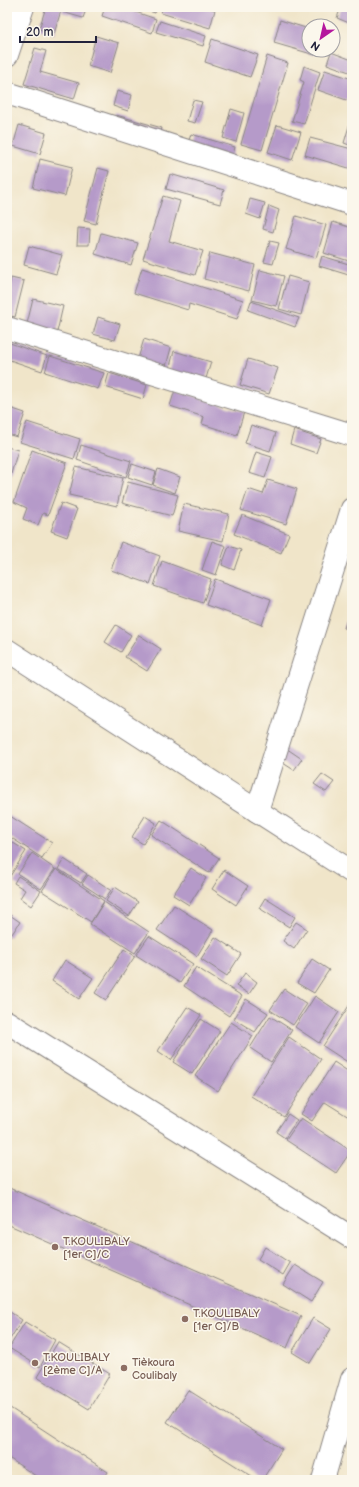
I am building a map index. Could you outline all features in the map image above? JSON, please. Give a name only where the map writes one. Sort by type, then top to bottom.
[{"type":"street","points":[[7,55],[23,7]]},
{"type":"street","points":[[7,93],[352,204]]},
{"type":"street","points":[[7,328],[352,435]]},
{"type":"street","points":[[257,811],[352,509]]},
{"type":"street","points":[[7,650],[352,872]]},
{"type":"street","points":[[7,1022],[350,1232]]},
{"type":"street","points":[[323,1480],[352,1379]]},
{"type":"building","points":[[46,7],[62,7],[54,34],[39,29]]},
{"type":"building","points":[[64,7],[87,7],[83,18],[62,12]]},
{"type":"building","points":[[105,7],[121,7],[156,19],[152,33],[102,16]]},
{"type":"building","points":[[137,7],[157,7],[155,13]]},
{"type":"building","points":[[163,7],[206,7],[215,10],[210,28],[161,13]]},
{"type":"building","points":[[341,7],[352,7],[349,23],[341,20],[341,18],[337,18]]},
{"type":"building","points":[[280,20],[301,27],[301,51],[274,43]]},
{"type":"building","points":[[160,21],[206,36],[203,46],[156,32]]},
{"type":"building","points":[[96,36],[119,43],[110,73],[88,66]]},
{"type":"building","points":[[212,39],[258,55],[250,77],[205,62]]},
{"type":"building","points":[[35,48],[46,51],[40,72],[79,83],[74,99],[24,84]]},
{"type":"building","points":[[267,56],[288,63],[262,150],[241,144]]},
{"type":"building","points":[[341,56],[352,60],[352,73],[327,64],[329,58],[341,58]]},
{"type":"building","points":[[304,66],[320,72],[304,124],[292,121],[304,82],[300,80]]},
{"type":"building","points":[[325,70],[352,79],[352,102],[318,90]]},
{"type":"building","points":[[117,91],[132,95],[128,111],[113,106]]},
{"type":"building","points":[[193,100],[202,102],[195,123],[187,121]]},
{"type":"building","points":[[231,109],[244,113],[236,142],[223,138]]},
{"type":"building","points":[[116,115],[162,128],[158,142],[113,128]]},
{"type":"building","points":[[352,116],[352,146],[344,143]]},
{"type":"building","points":[[19,125],[46,133],[40,154],[13,146]]},
{"type":"building","points":[[277,125],[301,132],[292,160],[268,152]]},
{"type":"building","points":[[191,134],[235,147],[230,166],[185,153]]},
{"type":"building","points":[[310,138],[352,149],[352,169],[305,155]]},
{"type":"building","points":[[40,159],[72,167],[65,196],[33,188]]},
{"type":"building","points":[[98,168],[109,171],[96,224],[84,221]]},
{"type":"building","points":[[170,174],[224,190],[220,204],[166,189]]},
{"type":"building","points":[[163,196],[180,201],[169,241],[203,251],[195,275],[143,259]]},
{"type":"building","points":[[250,199],[265,203],[260,219],[246,214]]},
{"type":"building","points":[[269,206],[279,210],[273,232],[263,229]]},
{"type":"building","points":[[296,216],[326,225],[316,258],[286,249]]},
{"type":"building","points":[[333,222],[352,228],[352,262],[324,253]]},
{"type":"building","points":[[78,228],[90,229],[89,245],[77,245]]},
{"type":"building","points":[[101,233],[138,243],[131,265],[95,254]]},
{"type":"building","points":[[270,241],[279,243],[273,264],[264,262]]},
{"type":"building","points":[[29,246],[62,255],[56,274],[24,265]]},
{"type":"building","points":[[210,253],[255,265],[249,291],[204,279]]},
{"type":"building","points":[[322,256],[352,265],[352,276],[319,266]]},
{"type":"building","points":[[142,268],[243,300],[237,319],[189,304],[188,310],[134,293]]},
{"type":"building","points":[[260,270],[284,276],[276,306],[252,300]]},
{"type":"building","points":[[288,276],[309,282],[301,315],[279,309]]},
{"type":"building","points":[[11,278],[24,281],[15,317],[7,315],[7,296]]},
{"type":"building","points":[[33,299],[63,306],[57,332],[27,324]]},
{"type":"building","points":[[251,301],[299,318],[295,327],[248,310]]},
{"type":"building","points":[[98,317],[120,324],[115,340],[93,334]]},
{"type":"building","points":[[144,339],[171,348],[165,370],[137,362]]},
{"type":"building","points":[[7,342],[47,356],[42,371],[7,359]]},
{"type":"building","points":[[174,351],[211,362],[204,385],[168,374]]},
{"type":"building","points":[[50,356],[104,373],[98,389],[45,372]]},
{"type":"building","points":[[248,359],[278,368],[269,394],[240,385]]},
{"type":"building","points":[[109,373],[147,385],[143,399],[105,387]]},
{"type":"building","points":[[175,390],[244,412],[237,435],[202,424],[204,417],[170,406]]},
{"type":"building","points":[[7,407],[25,413],[17,437],[7,434]]},
{"type":"building","points":[[27,422],[80,439],[74,459],[20,442]]},
{"type":"building","points":[[251,425],[276,433],[270,451],[245,443]]},
{"type":"building","points":[[294,430],[321,439],[316,453],[290,444]]},
{"type":"building","points":[[81,445],[131,461],[126,477],[77,460]]},
{"type":"building","points":[[7,447],[18,450],[11,474],[7,473]]},
{"type":"building","points":[[32,450],[67,463],[48,515],[43,513],[38,525],[23,519],[27,508],[14,502]]},
{"type":"building","points":[[256,452],[272,457],[265,478],[249,473]]},
{"type":"building","points":[[132,464],[156,472],[152,485],[128,477]]},
{"type":"building","points":[[76,467],[123,478],[117,506],[69,495]]},
{"type":"building","points":[[158,469],[180,477],[175,493],[153,485]]},
{"type":"building","points":[[268,480],[297,489],[286,524],[241,510],[248,489],[263,494]]},
{"type":"building","points":[[128,482],[178,495],[172,516],[122,503]]},
{"type":"building","points":[[61,503],[77,509],[67,537],[51,531]]},
{"type":"building","points":[[184,504],[229,514],[223,541],[178,531]]},
{"type":"building","points":[[242,515],[289,534],[281,553],[234,534]]},
{"type":"building","points":[[212,541],[226,546],[216,575],[202,570]]},
{"type":"building","points":[[121,542],[160,556],[150,584],[111,570]]},
{"type":"building","points":[[229,546],[241,550],[234,570],[222,565]]},
{"type":"building","points":[[162,561],[211,579],[203,603],[154,586]]},
{"type":"building","points":[[215,579],[271,599],[262,625],[206,605]]},
{"type":"building","points":[[352,605],[352,630],[344,628]]},
{"type":"building","points":[[116,625],[131,635],[121,652],[105,642]]},
{"type":"building","points":[[139,635],[161,649],[147,671],[125,657]]},
{"type":"building","points":[[283,746],[302,759],[294,770],[275,758]]},
{"type":"building","points":[[322,774],[334,782],[326,792],[314,784]]},
{"type":"building","points":[[7,814],[52,843],[42,858],[7,835]]},
{"type":"building","points":[[145,816],[156,823],[143,844],[132,837]]},
{"type":"building","points":[[161,820],[219,858],[209,873],[151,835]]},
{"type":"building","points":[[7,839],[26,851],[7,881]]},
{"type":"building","points":[[32,853],[55,869],[41,889],[18,874]]},
{"type":"building","points":[[64,859],[87,874],[81,883],[58,869]]},
{"type":"building","points":[[191,868],[206,878],[189,905],[173,895]]},
{"type":"building","points":[[56,869],[104,901],[91,922],[42,891]]},
{"type":"building","points":[[224,870],[248,886],[236,905],[212,889]]},
{"type":"building","points":[[88,875],[111,890],[105,899],[82,884]]},
{"type":"building","points":[[18,876],[41,891],[31,906],[20,898],[25,890],[14,883]]},
{"type":"building","points":[[115,887],[138,902],[129,916],[106,901]]},
{"type":"building","points":[[265,898],[295,917],[289,927],[259,908]]},
{"type":"building","points":[[104,902],[149,932],[135,953],[90,924]]},
{"type":"building","points":[[174,905],[213,930],[197,956],[157,930]]},
{"type":"building","points":[[7,913],[20,922],[10,937],[7,935]]},
{"type":"building","points":[[296,922],[307,929],[294,949],[283,941]]},
{"type":"building","points":[[149,936],[193,964],[180,983],[136,955]]},
{"type":"building","points":[[215,937],[241,954],[227,976],[201,959]]},
{"type":"building","points":[[124,949],[135,956],[106,1000],[95,993]]},
{"type":"building","points":[[312,959],[329,970],[314,993],[297,983]]},
{"type":"building","points":[[65,960],[93,978],[79,999],[52,981]]},
{"type":"building","points":[[196,967],[242,996],[229,1016],[184,986]]},
{"type":"building","points":[[245,973],[257,982],[249,994],[236,986]]},
{"type":"building","points":[[284,989],[307,1004],[293,1025],[270,1010]]},
{"type":"building","points":[[315,996],[339,1012],[319,1043],[295,1027]]},
{"type":"building","points":[[246,999],[268,1013],[255,1032],[234,1019]]},
{"type":"building","points":[[352,1001],[352,1058],[349,1063],[323,1046]]},
{"type":"building","points":[[187,1007],[201,1015],[171,1060],[158,1051]]},
{"type":"building","points":[[270,1016],[292,1030],[271,1062],[250,1048]]},
{"type":"building","points":[[201,1019],[220,1031],[192,1074],[173,1062]]},
{"type":"building","points":[[231,1022],[253,1036],[218,1091],[195,1076]]},
{"type":"building","points":[[289,1037],[321,1059],[284,1117],[251,1096]]},
{"type":"building","points":[[334,1062],[352,1074],[352,1119],[325,1102],[312,1121],[301,1114]]},
{"type":"building","points":[[288,1114],[297,1120],[285,1138],[276,1132]]},
{"type":"building","points":[[301,1118],[351,1151],[336,1173],[286,1140]]},
{"type":"building","points":[[7,1187],[301,1316],[287,1348],[7,1224]]},
{"type":"building","points":[[265,1247],[290,1263],[283,1275],[258,1259]]},
{"type":"building","points":[[295,1265],[323,1282],[311,1302],[283,1284]]},
{"type":"building","points":[[7,1310],[22,1320],[7,1344]]},
{"type":"building","points":[[313,1318],[331,1329],[310,1363],[292,1352]]},
{"type":"building","points":[[25,1322],[55,1340],[40,1367],[9,1348]]},
{"type":"building","points":[[58,1342],[110,1374],[89,1409],[37,1377]]},
{"type":"building","points":[[188,1390],[282,1449],[262,1480],[258,1480],[167,1422]]},
{"type":"building","points":[[7,1406],[108,1472],[103,1480],[42,1480],[7,1457]]},
{"type":"place","name":"T.KOULIBALY [1er C]/C","points":[[55,1247]]},
{"type":"place","name":"T.KOULIBALY [1er C]/B","points":[[185,1319]]},
{"type":"place","name":"T.KOULIBALY [2ème C]/A","points":[[35,1363]]},
{"type":"place","name":"Tièkoura Coulibaly","points":[[124,1368]]}]
